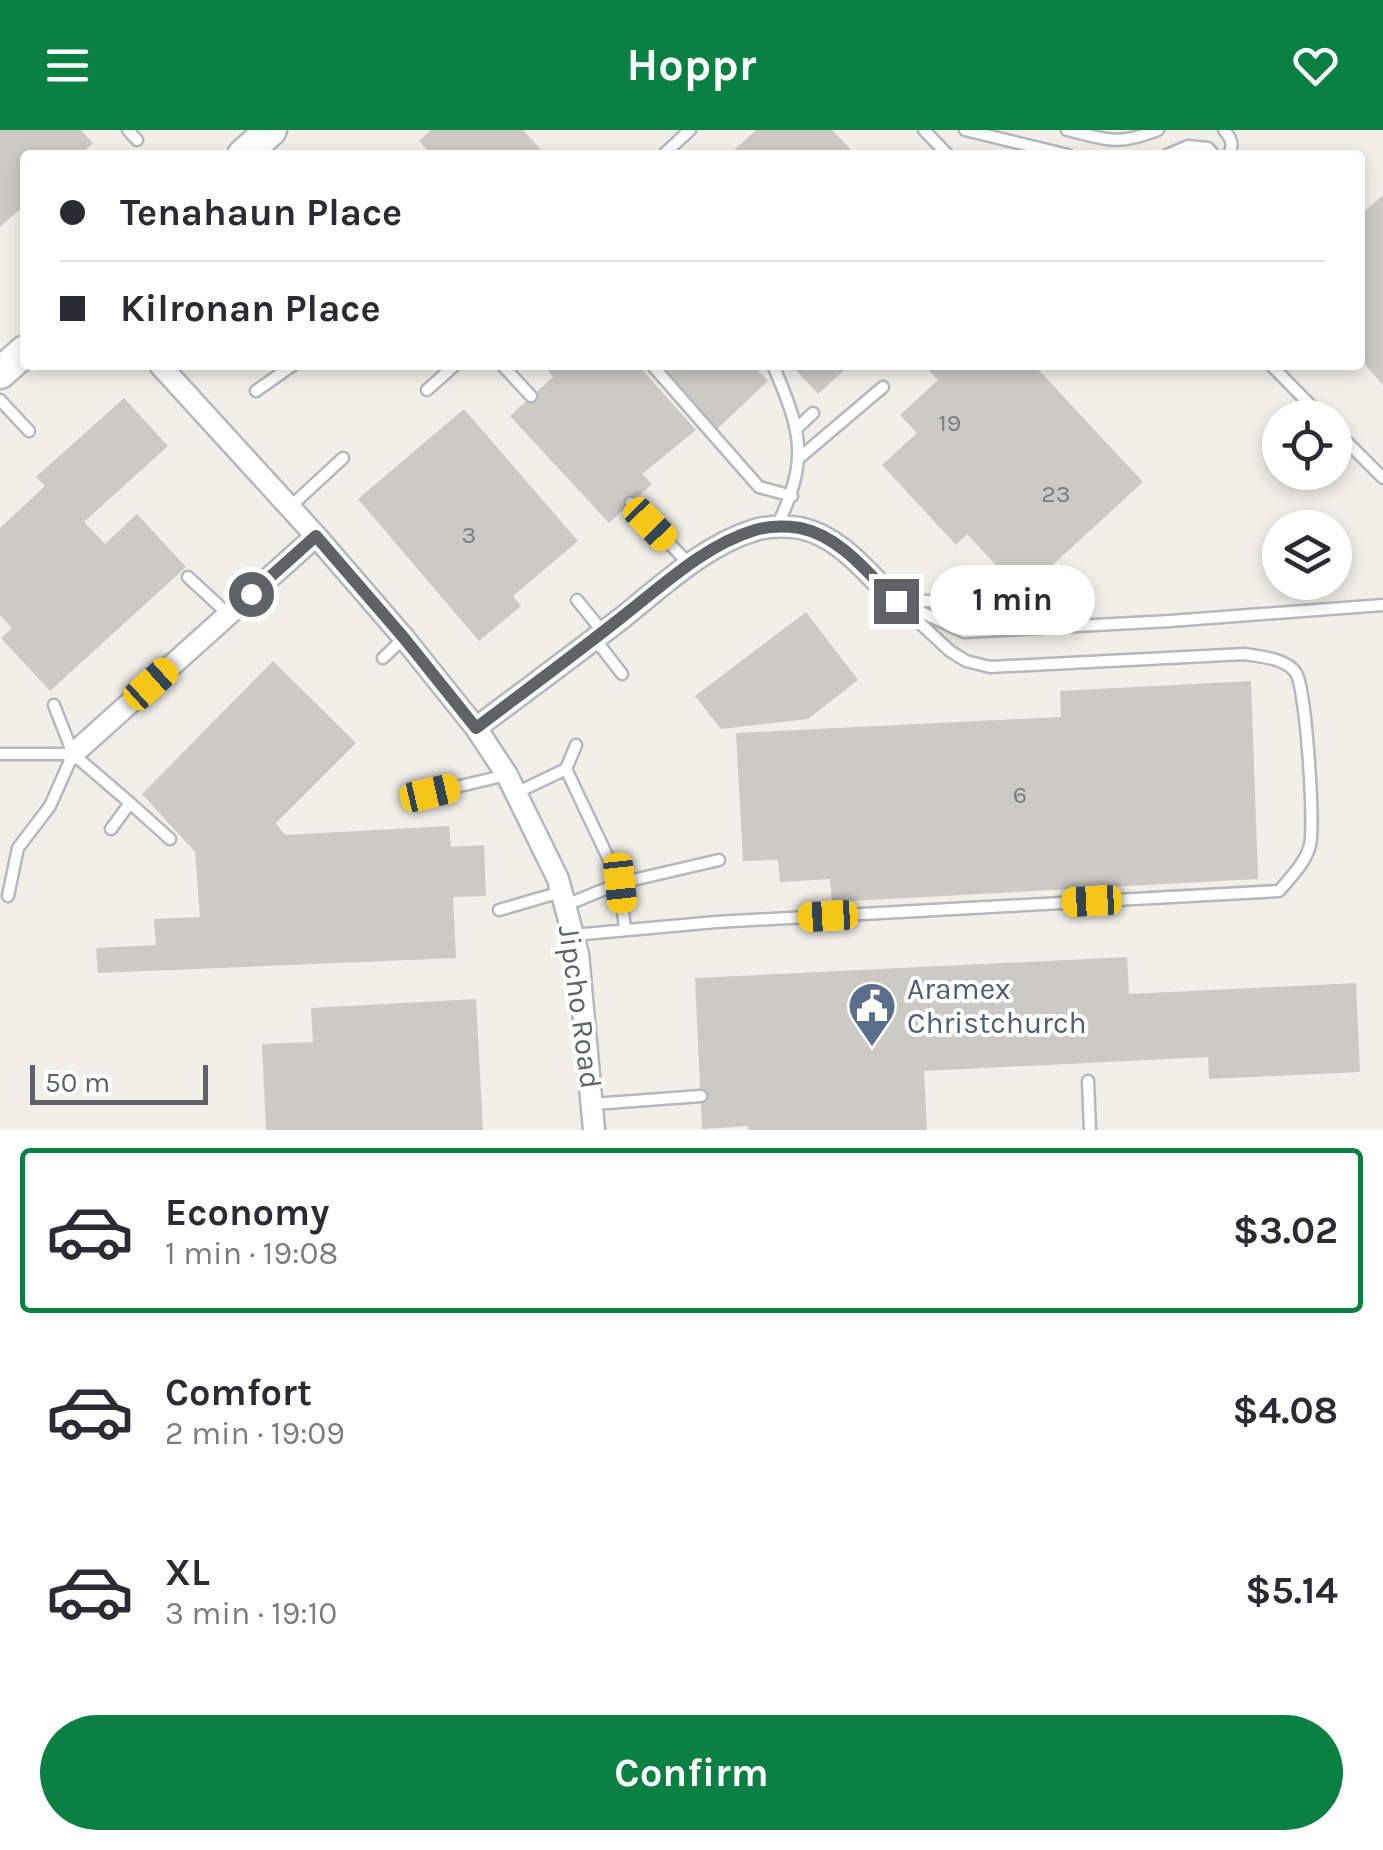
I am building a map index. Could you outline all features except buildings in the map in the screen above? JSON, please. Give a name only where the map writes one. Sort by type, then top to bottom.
[{"type":"street","points":[[249,150],[271,130]]},
{"type":"street","name":"Jipcho Road","points":[[165,370],[404,638],[476,728],[512,784],[558,879],[578,954],[594,1130]]},
{"type":"street","points":[[476,728],[690,565],[758,529],[802,528],[824,537],[845,550],[896,601]]},
{"type":"street","points":[[73,754],[316,536]]},
{"type":"lane","points":[[128,130],[137,140]]},
{"type":"lane","points":[[668,150],[690,130]]},
{"type":"lane","points":[[924,130],[943,150]]},
{"type":"lane","points":[[965,130],[1047,150]]},
{"type":"lane","points":[[1068,130],[1116,142],[1158,130]]},
{"type":"lane","points":[[1179,150],[1188,146],[1210,150]]},
{"type":"lane","points":[[256,391],[286,370]]},
{"type":"lane","points":[[428,390],[450,370]]},
{"type":"lane","points":[[507,370],[531,396]]},
{"type":"lane","points":[[656,370],[759,487],[792,496]]},
{"type":"lane","points":[[775,370],[797,428],[798,460],[792,496],[777,526]]},
{"type":"lane","points":[[1275,370],[1305,400]]},
{"type":"lane","points":[[798,460],[883,388]]},
{"type":"lane","points":[[0,400],[30,432]]},
{"type":"lane","points":[[797,428],[813,413]]},
{"type":"lane","points":[[1352,447],[1383,478]]},
{"type":"lane","points":[[290,508],[343,458]]},
{"type":"lane","points":[[631,503],[690,565]]},
{"type":"lane","points":[[188,577],[228,614]]},
{"type":"lane","points":[[896,601],[1020,601],[1064,592]]},
{"type":"lane","points":[[577,600],[622,674]]},
{"type":"lane","points":[[896,601],[964,632],[1383,605]]},
{"type":"lane","points":[[573,935],[716,922],[1280,891],[1299,866],[1310,846],[1307,735],[1295,672],[1282,661],[1245,654],[990,667],[966,661],[950,650],[896,601]]},
{"type":"lane","points":[[382,658],[404,638]]},
{"type":"lane","points":[[54,704],[73,754],[170,839]]},
{"type":"lane","points":[[576,745],[566,769],[620,883],[625,930]]},
{"type":"lane","points":[[0,754],[73,754]]},
{"type":"lane","points":[[8,896],[18,848],[50,806],[73,754]]},
{"type":"lane","points":[[430,793],[512,784],[566,769]]},
{"type":"lane","points":[[110,829],[130,802]]},
{"type":"lane","points":[[499,910],[563,899],[719,860]]},
{"type":"lane","points":[[1088,1081],[1090,1130]]},
{"type":"lane","points":[[593,1104],[701,1096]]},
{"type":"place","name":"Aramex Christchurch","points":[[872,1048]]},
{"type":"route","points":[[251,594],[316,536],[476,728],[690,565],[758,529],[802,528],[824,537],[845,550],[896,601]]}]
